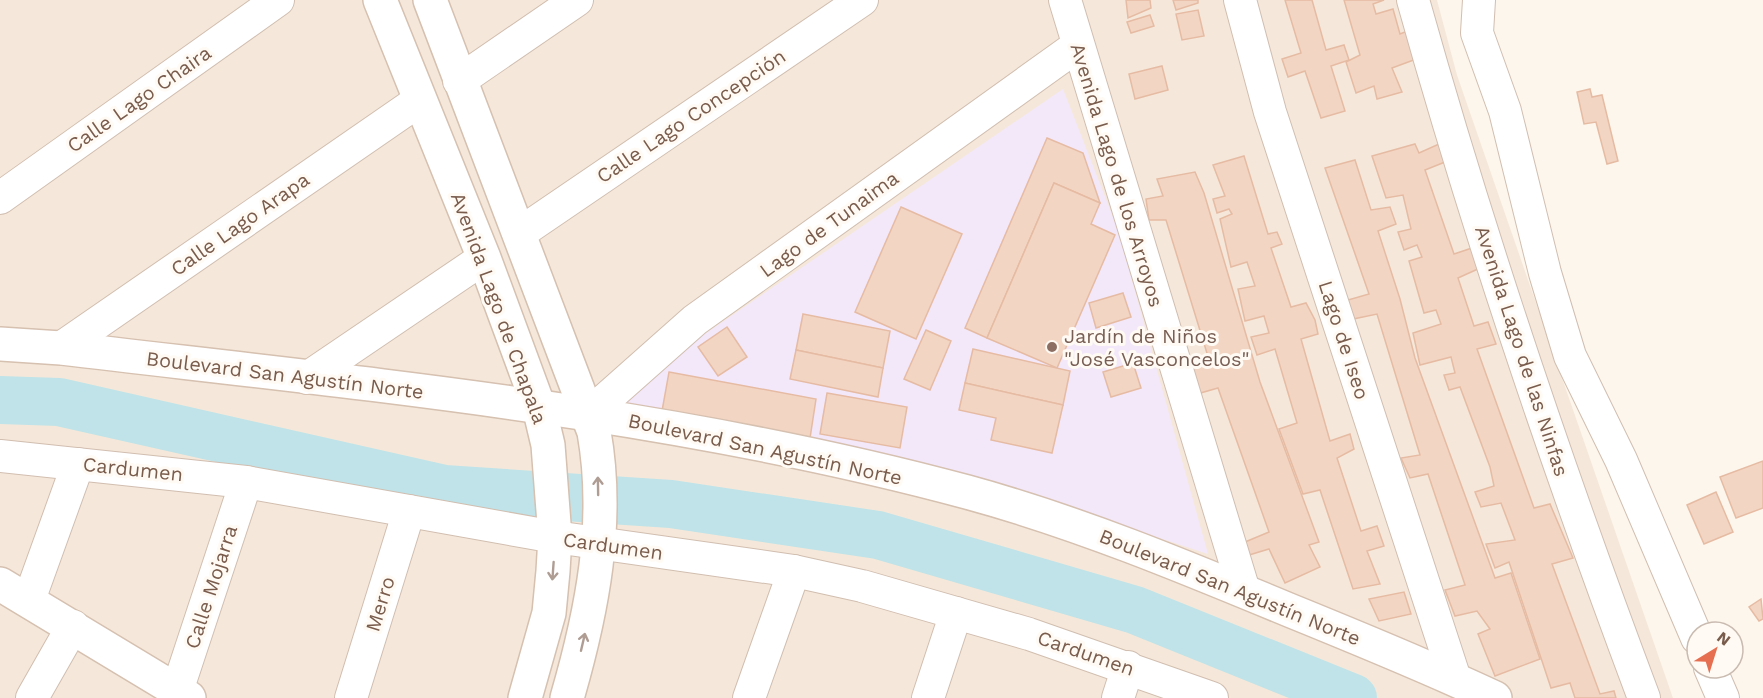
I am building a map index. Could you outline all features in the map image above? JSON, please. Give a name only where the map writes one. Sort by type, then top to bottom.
[{"type":"main road","name":"Avenida Lago de Chapala","points":[[380,0],[484,258],[539,407],[548,445],[554,525],[549,613],[525,698]]},
{"type":"main road","points":[[430,0],[459,81],[520,232],[589,414],[597,452],[599,532],[584,642],[567,698]]},
{"type":"main road","name":"Boulevard San Agustín Norte","points":[[0,344],[61,348],[589,414],[797,453],[966,492],[1080,527],[1244,591],[1495,698]]},
{"type":"main road","points":[[0,584],[183,694]]},
{"type":"street","name":"Calle Lago Chaira","points":[[0,198],[278,0]]},
{"type":"street","points":[[459,81],[577,0]]},
{"type":"street","name":"Calle Lago Concepción","points":[[520,232],[862,0]]},
{"type":"street","name":"Avenida Lago de los Arroyos","points":[[1065,0],[1077,46],[1244,591]]},
{"type":"street","name":"Lago de Iseo","points":[[1240,0],[1270,112],[1455,679]]},
{"type":"street","name":"Avenida Lago de las Ninfas","points":[[1413,0],[1438,90],[1572,506],[1644,698]]},
{"type":"street","points":[[1479,0],[1477,33],[1505,111],[1545,273],[1570,356],[1621,460],[1689,620]]},
{"type":"street","name":"Lago de Tunaima","points":[[589,414],[695,320],[1077,46]]},
{"type":"street","name":"Calle Lago Arapa","points":[[61,348],[420,100]]},
{"type":"street","points":[[307,378],[484,258]]},
{"type":"street","name":"Cardumen","points":[[0,456],[246,482],[410,511],[554,525],[599,532],[862,586],[1128,667],[1212,698]]},
{"type":"street","points":[[29,600],[78,464]]},
{"type":"street","name":"Calle Mojarra","points":[[183,694],[246,482]]},
{"type":"street","name":"Merro","points":[[351,698],[410,511]]},
{"type":"street","points":[[748,698],[794,571]]},
{"type":"street","points":[[928,698],[956,613]]},
{"type":"street","points":[[41,695],[73,626]]},
{"type":"street","points":[[1118,698],[1128,667]]},
{"type":"street","points":[[1715,680],[1723,698]]},
{"type":"shaded area","points":[[0,0],[1437,0],[1457,75],[1673,698],[0,698]]},
{"type":"shaded area","points":[[1063,89],[1118,230],[1208,554],[1034,497],[631,409],[627,401],[633,383]]},
{"type":"building","points":[[1126,0],[1150,0],[1151,8],[1128,18]]},
{"type":"building","points":[[1173,0],[1198,0],[1198,3],[1176,10]]},
{"type":"building","points":[[1285,0],[1312,0],[1326,50],[1344,45],[1349,60],[1331,66],[1345,111],[1321,118],[1305,71],[1288,77],[1282,59],[1301,53]]},
{"type":"building","points":[[1344,0],[1384,0],[1373,4],[1376,14],[1393,9],[1400,34],[1410,30],[1419,58],[1392,68],[1402,92],[1377,99],[1374,86],[1356,93],[1346,62],[1360,55]]},
{"type":"building","points":[[1198,10],[1204,36],[1182,40],[1176,14]]},
{"type":"building","points":[[1150,15],[1154,26],[1131,33],[1127,22]]},
{"type":"building","points":[[1162,66],[1168,90],[1135,99],[1129,74]]},
{"type":"building","points":[[1590,89],[1592,97],[1602,95],[1618,161],[1607,164],[1596,122],[1584,124],[1577,92]]},
{"type":"building","points":[[1047,138],[1083,153],[1100,203],[1054,183],[987,338],[965,328]]},
{"type":"building","points":[[1415,144],[1419,153],[1439,144],[1445,162],[1425,170],[1454,254],[1472,248],[1480,268],[1458,278],[1474,326],[1488,322],[1496,344],[1477,349],[1534,508],[1550,504],[1573,558],[1552,564],[1600,694],[1614,691],[1616,698],[1575,698],[1570,683],[1551,688],[1509,562],[1495,568],[1486,544],[1515,540],[1501,503],[1481,507],[1475,492],[1494,486],[1490,467],[1460,387],[1449,390],[1444,375],[1455,373],[1451,357],[1420,365],[1413,333],[1441,324],[1436,310],[1424,313],[1409,261],[1422,257],[1417,245],[1404,250],[1398,232],[1411,229],[1403,195],[1386,198],[1372,156]]},
{"type":"building","points":[[1244,156],[1268,234],[1277,232],[1282,244],[1271,248],[1291,307],[1306,303],[1315,320],[1318,334],[1301,339],[1330,441],[1350,434],[1354,449],[1337,458],[1361,531],[1377,526],[1384,546],[1367,551],[1380,584],[1353,589],[1320,490],[1303,494],[1279,429],[1297,423],[1275,349],[1257,355],[1251,337],[1269,333],[1264,316],[1245,321],[1238,289],[1255,286],[1247,262],[1231,267],[1220,219],[1232,214],[1229,209],[1217,213],[1213,199],[1225,196],[1213,165]]},
{"type":"building","points":[[1355,160],[1371,210],[1390,207],[1396,224],[1378,231],[1400,299],[1415,358],[1495,578],[1511,573],[1540,659],[1495,676],[1478,634],[1490,629],[1477,611],[1455,616],[1445,590],[1465,585],[1428,474],[1410,478],[1401,458],[1420,455],[1377,314],[1353,319],[1348,300],[1369,294],[1325,168]]},
{"type":"building","points":[[1195,172],[1204,193],[1260,382],[1319,542],[1309,545],[1320,567],[1285,583],[1269,549],[1249,555],[1245,542],[1269,532],[1218,388],[1197,394],[1190,369],[1210,363],[1166,220],[1149,220],[1146,199],[1163,196],[1157,179]]},
{"type":"building","points":[[1054,183],[1100,203],[1091,224],[1115,235],[1057,368],[987,338]]},
{"type":"building","points":[[901,207],[962,234],[916,339],[855,312]]},
{"type":"building","points":[[1123,293],[1131,317],[1096,328],[1089,303]]},
{"type":"building","points":[[803,314],[890,331],[883,368],[796,350]]},
{"type":"building","points":[[727,327],[747,357],[718,376],[698,347]]},
{"type":"building","points":[[926,330],[951,341],[930,390],[904,379]]},
{"type":"building","points":[[973,349],[1070,371],[1063,405],[965,383]]},
{"type":"building","points":[[796,350],[883,368],[878,397],[790,379]]},
{"type":"building","points":[[1133,363],[1141,388],[1111,397],[1103,372]]},
{"type":"building","points":[[669,372],[816,399],[810,438],[662,411]]},
{"type":"building","points":[[965,383],[1063,405],[1052,453],[991,440],[996,418],[959,410]]},
{"type":"building","points":[[827,393],[907,407],[900,448],[820,434]]},
{"type":"building","points":[[1763,461],[1763,508],[1736,518],[1720,477]]},
{"type":"building","points":[[1716,492],[1733,532],[1704,544],[1687,505]]},
{"type":"building","points":[[1404,592],[1411,614],[1379,621],[1369,599]]},
{"type":"building","points":[[1761,599],[1763,619],[1759,621],[1749,607]]},
{"type":"waterway","points":[[0,400],[59,402],[444,489],[671,504],[878,535],[1135,610],[1353,698]]},
{"type":"place","name":"Jardín de Niños \"José Vasconcelos\"","points":[[1052,347]]}]
